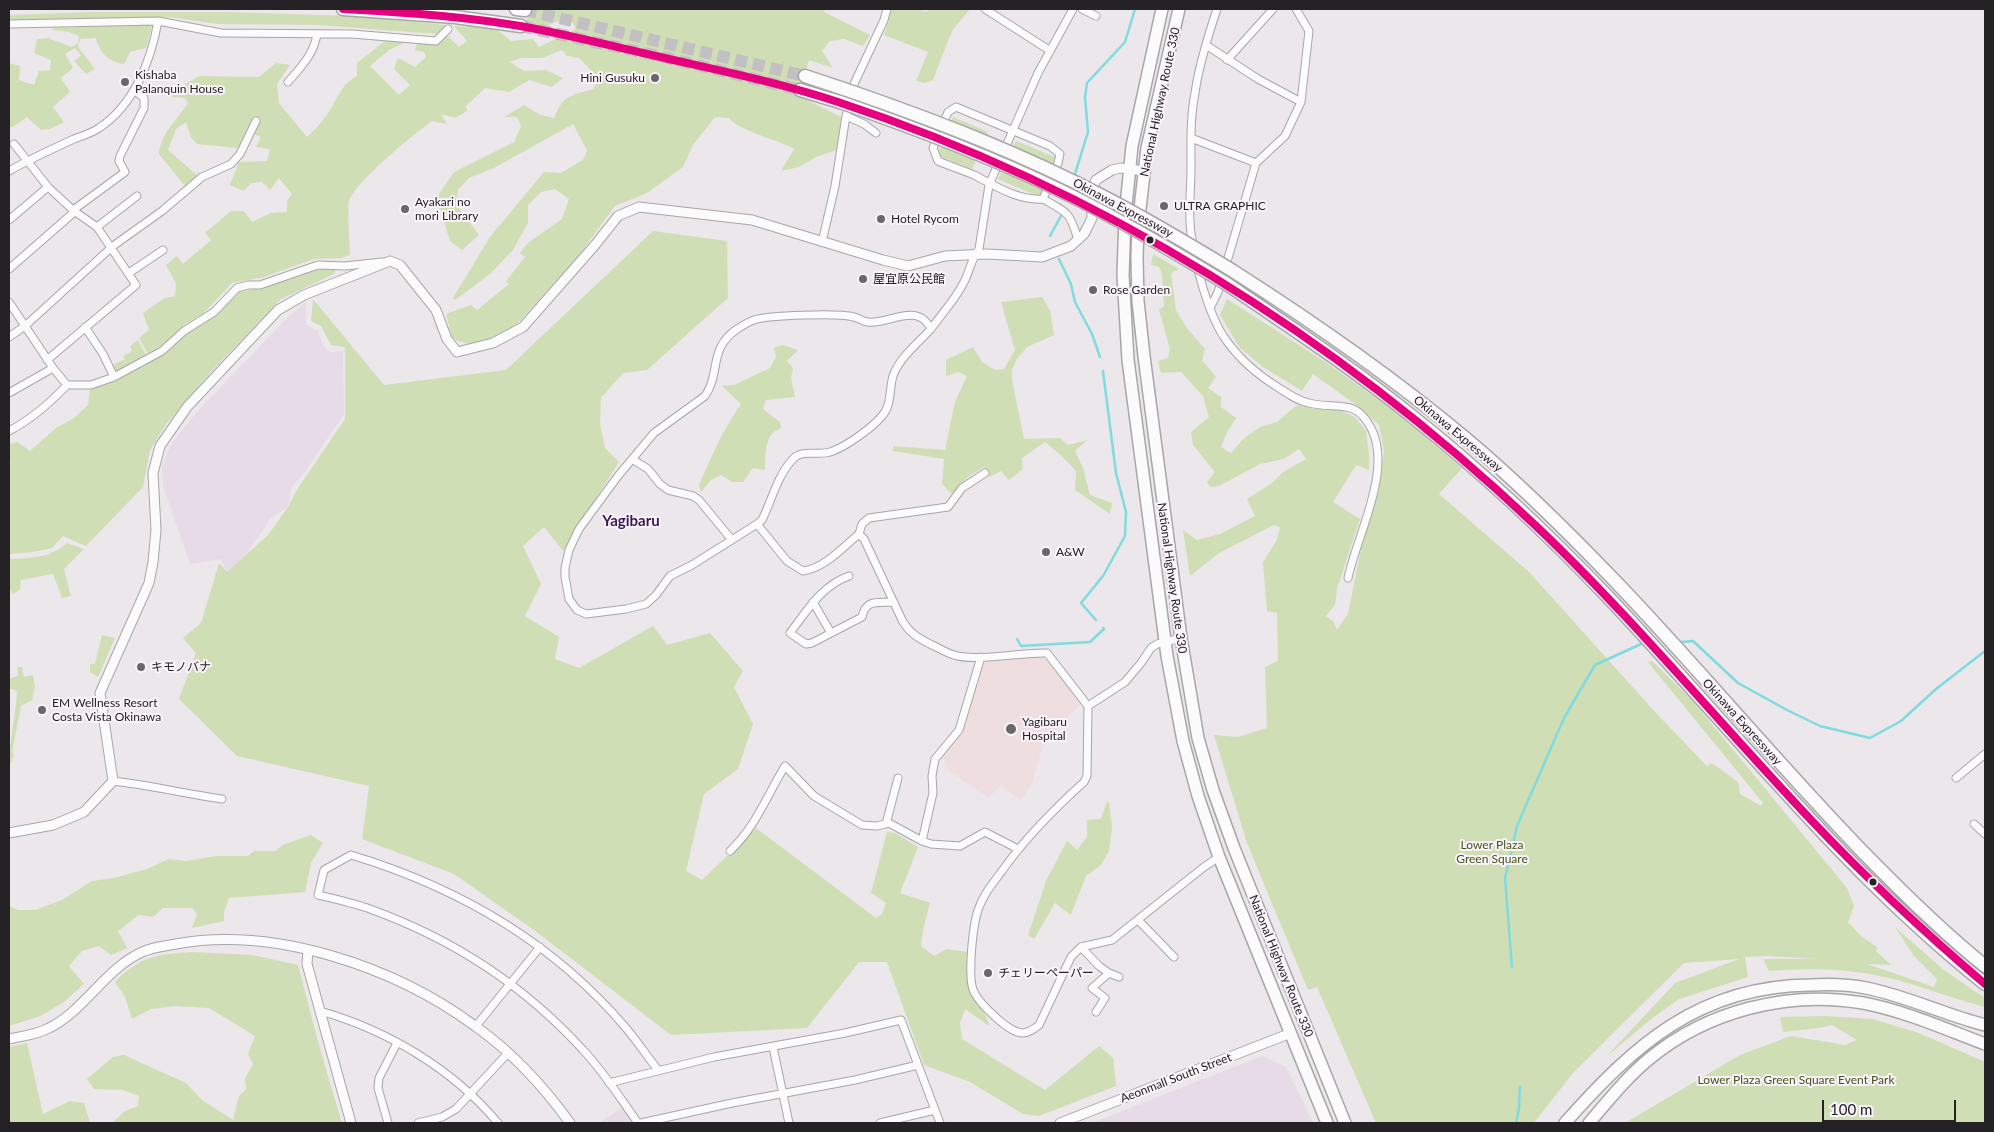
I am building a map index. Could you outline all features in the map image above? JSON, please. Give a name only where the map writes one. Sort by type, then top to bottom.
[{"type":"highway","points":[[343,9],[455,17],[521,26]]},
{"type":"highway","name":"Okinawa Expressway","points":[[805,76],[997,146],[1116,203],[1233,271],[1284,304],[1382,373],[1452,427],[1548,513],[1618,584],[1790,775],[1906,896],[1985,966]]},
{"type":"highway","name":"Okinawa Expressway","points":[[800,90],[840,102],[980,155],[1054,188],[1127,226],[1227,284],[1374,386],[1454,450],[1608,597],[1840,852],[1896,907],[1985,984]]},
{"type":"main road","name":"National Highway Route 330","points":[[1162,9],[1132,146],[1123,248],[1126,341],[1165,641],[1183,741],[1198,796],[1219,857],[1327,1123]]},
{"type":"main road","name":"National Highway Route 330","points":[[1179,9],[1144,170],[1138,226],[1138,301],[1156,458],[1181,638],[1198,738],[1213,790],[1234,848],[1345,1123]]},
{"type":"main road","points":[[1565,1123],[1612,1072],[1655,1036],[1700,1009],[1748,992],[1798,985],[1851,985],[1894,994],[1948,1014],[1985,1025]]},
{"type":"main road","points":[[1589,1123],[1640,1067],[1667,1045],[1712,1020],[1754,1007],[1818,1000],[1863,1003],[1897,1012],[1985,1044]]},
{"type":"street","points":[[822,242],[835,186],[846,116],[854,84],[888,9]]},
{"type":"street","points":[[985,9],[1050,50]]},
{"type":"street","points":[[931,329],[925,320],[918,316],[869,322],[848,316],[775,316],[754,320],[736,329],[724,340],[717,354],[710,388],[705,396],[654,433],[579,529],[569,550],[565,577],[569,599],[577,610],[586,614],[626,609],[646,604],[656,595],[670,576],[762,520],[780,478],[794,458],[802,453],[818,454],[832,452],[865,431],[881,417],[888,408],[894,375],[905,357],[931,329],[965,281],[974,255],[979,249],[989,185],[1012,130],[1050,50],[1073,9]]},
{"type":"street","points":[[1082,9],[1096,16]]},
{"type":"street","points":[[1217,9],[1194,94],[1191,138],[1191,232],[1200,278],[1210,308],[1224,338],[1244,362],[1260,376],[1300,401],[1311,404],[1340,405],[1352,408],[1364,416],[1372,430],[1377,448],[1378,473],[1348,578]]},
{"type":"street","points":[[1227,60],[1273,9]]},
{"type":"street","points":[[1210,308],[1218,292],[1256,163],[1285,136],[1301,102],[1309,31],[1296,9]]},
{"type":"street","points":[[9,24],[158,21],[221,33],[352,34],[436,41],[448,29]]},
{"type":"street","points":[[9,170],[98,129],[128,99],[134,90],[154,45],[158,21]]},
{"type":"street","points":[[288,82],[315,46],[317,34]]},
{"type":"street","points":[[1206,46],[1258,79],[1301,102]]},
{"type":"street","points":[[9,269],[76,208],[125,172],[119,161],[120,156],[144,108],[144,98],[134,90]]},
{"type":"street","points":[[1043,199],[1060,154],[1050,146],[956,107],[948,112],[933,148],[938,160],[974,175],[989,185],[1031,200],[1043,199],[1068,213],[1078,240]]},
{"type":"street","points":[[846,116],[864,124],[876,133]]},
{"type":"street","points":[[9,337],[25,326],[110,248],[162,211],[202,177],[231,164],[240,154],[256,121]]},
{"type":"street","points":[[1191,138],[1256,163]]},
{"type":"street","points":[[14,144],[48,187],[74,211],[97,227],[136,285],[47,360]]},
{"type":"street","points":[[9,431],[23,424],[49,405],[67,385],[91,385],[114,377],[162,351],[184,331],[214,312],[237,288],[248,284],[260,285],[318,264],[345,266],[390,261],[400,265],[436,310],[447,339],[457,352],[493,343],[523,327],[618,216],[639,207],[752,220],[908,266],[945,256],[1042,257],[1072,246],[1089,226],[1092,218],[1091,192],[1096,180],[1112,170],[1144,170]]},
{"type":"street","points":[[9,220],[48,187]]},
{"type":"street","points":[[97,227],[137,196]]},
{"type":"street","points":[[129,273],[163,250]]},
{"type":"street","points":[[113,781],[100,693],[140,605],[150,576],[156,530],[153,473],[160,446],[187,407],[278,310],[304,295],[390,261]]},
{"type":"street","points":[[9,302],[52,368],[67,385]]},
{"type":"street","points":[[86,327],[103,354],[114,377]]},
{"type":"street","points":[[9,392],[52,368]]},
{"type":"street","points":[[632,459],[648,469],[660,484],[668,490],[693,496],[698,500],[732,540]]},
{"type":"street","points":[[757,524],[787,561],[804,571],[812,570],[859,534],[862,524],[869,518],[948,507],[962,488],[985,473]]},
{"type":"street","points":[[859,534],[864,539],[892,602],[906,627],[916,637],[951,654],[972,658],[1047,653],[1088,706],[1087,776],[1084,782],[1042,821],[1018,849],[990,888],[978,909],[973,929],[971,981],[974,992],[986,1008],[1000,1021],[1022,1033],[1029,1032],[1039,1026],[1071,957],[1081,947],[1112,940],[1219,857]]},
{"type":"street","points":[[849,576],[831,586],[813,602],[790,633],[806,644],[862,617],[867,605],[872,602],[892,602]]},
{"type":"street","points":[[813,602],[831,633]]},
{"type":"street","points":[[1088,706],[1124,682],[1151,648],[1165,641],[1181,638]]},
{"type":"street","points":[[922,841],[933,793],[932,776],[935,759],[959,730],[981,656]]},
{"type":"street","points":[[1956,778],[1985,754]]},
{"type":"street","points":[[730,850],[744,837],[756,820],[771,788],[785,766],[814,796],[862,825],[878,826],[889,823],[931,844],[960,846],[985,832],[1018,849]]},
{"type":"street","points":[[886,824],[898,778]]},
{"type":"street","points":[[113,781],[144,784],[193,795],[222,798]]},
{"type":"street","points":[[9,833],[53,825],[84,812],[113,781]]},
{"type":"street","points":[[1974,824],[1985,834]]},
{"type":"street","points":[[658,1070],[626,1028],[603,1002],[573,974],[540,947],[480,908],[431,883],[390,866],[351,855],[324,870],[318,895],[368,908],[417,928],[466,953],[510,983],[555,1022],[584,1051],[639,1123],[732,1102],[855,1080],[918,1065]]},
{"type":"street","points":[[1138,920],[1174,957]]},
{"type":"street","points":[[9,1039],[30,1035],[48,1029],[60,1022],[105,978],[127,961],[143,952],[183,943],[213,939],[258,941],[308,950],[386,975],[444,1005],[476,1026],[508,1052],[548,1094],[570,1123]]},
{"type":"street","points":[[476,1026],[540,947]]},
{"type":"street","points":[[1081,947],[1098,966],[1119,978]]},
{"type":"street","points":[[308,950],[307,964],[351,1123]]},
{"type":"street","points":[[1096,1012],[1105,998],[1092,988],[1109,973]]},
{"type":"street","points":[[320,1011],[349,1019],[398,1043],[428,1062],[470,1094],[498,1123]]},
{"type":"street","points":[[609,1083],[714,1057],[846,1033],[900,1020],[940,1123]]},
{"type":"street","name":"Aeonmall South Street","points":[[1060,1123],[1291,1033]]},
{"type":"street","points":[[388,1123],[380,1093],[379,1078],[398,1043]]},
{"type":"street","points":[[772,1047],[789,1123]]},
{"type":"street","points":[[418,1123],[442,1118],[456,1109],[508,1052]]},
{"type":"street","points":[[880,1123],[935,1110]]},
{"type":"shaded area","points":[[306,302],[306,325],[318,331],[323,345],[329,352],[343,351],[344,414],[305,472],[291,488],[288,507],[271,518],[245,556],[227,572],[221,559],[190,564],[163,486],[162,465],[172,443],[196,413],[285,320]]},
{"type":"shaded area","name":"Yagibaru Hospital","points":[[1036,656],[1044,659],[1065,681],[1081,705],[1069,715],[1042,749],[1032,783],[1021,800],[1001,786],[988,798],[949,771],[942,756],[965,727],[983,660]]},
{"type":"shaded area","points":[[1262,1056],[1286,1067],[1313,1123],[1092,1123]]},
{"type":"shaded area","points":[[622,1108],[632,1123],[599,1123]]},
{"type":"green space","points":[[528,9],[825,9],[824,12],[870,35],[863,46],[844,39],[830,41],[822,51],[833,68],[809,60],[799,96],[841,117],[837,150],[816,157],[799,167],[781,171],[794,149],[740,127],[729,118],[715,117],[693,145],[683,167],[647,193],[615,206],[577,258],[515,326],[486,342],[470,344],[458,341],[452,337],[446,314],[471,305],[477,310],[509,284],[506,281],[525,257],[520,253],[528,243],[562,219],[569,199],[555,189],[541,192],[528,205],[528,223],[513,250],[490,274],[455,300],[453,298],[490,237],[544,172],[561,173],[584,159],[587,150],[573,124],[494,168],[469,178],[458,190],[456,204],[479,235],[462,250],[450,241],[440,209],[435,200],[454,172],[514,142],[521,126],[517,117],[504,117],[524,105],[540,115],[554,118],[561,104],[569,97],[593,89],[599,78],[579,58],[567,56],[562,50],[542,58],[521,58],[510,62],[524,71],[546,70],[563,78],[552,87],[529,80],[509,92],[485,88],[466,106],[467,111],[455,118],[441,114],[447,124],[432,121],[373,171],[353,193],[349,201],[350,255],[341,258],[314,259],[264,277],[232,283],[204,313],[185,324],[165,343],[148,354],[139,338],[149,330],[143,313],[165,298],[175,296],[176,283],[166,265],[177,256],[183,264],[211,240],[205,233],[231,211],[244,211],[252,222],[271,213],[287,212],[287,201],[292,194],[279,178],[270,190],[262,182],[252,183],[243,191],[230,185],[239,162],[267,161],[270,149],[256,147],[261,137],[247,131],[238,148],[197,144],[191,137],[186,122],[176,129],[168,150],[198,176],[185,186],[159,154],[166,133],[188,103],[185,98],[172,97],[171,93],[199,76],[259,77],[276,63],[290,65],[277,84],[279,103],[307,137],[325,117],[341,91],[357,76],[357,63],[385,41],[406,42],[389,50],[370,66],[399,95],[410,85],[394,69],[398,58],[415,67],[426,57],[424,52],[415,50],[417,44],[437,44],[448,36],[459,47],[467,41],[454,26],[495,28],[511,41],[533,39],[539,47],[576,29],[569,17],[543,27],[526,25]]},
{"type":"green space","points":[[892,9],[915,9],[927,12],[929,9],[970,9],[952,31],[933,80],[925,83],[916,81],[928,52],[884,35]]},
{"type":"green space","points":[[93,12],[227,12],[355,16],[446,25],[437,34],[318,25],[218,24],[170,17],[9,20],[9,15]]},
{"type":"green space","points":[[152,25],[146,48],[130,52],[124,64],[109,59],[102,52],[96,38],[80,39],[78,47],[95,69],[86,74],[74,61],[81,56],[75,48],[65,54],[73,68],[61,78],[70,92],[53,107],[64,122],[50,129],[41,130],[27,117],[13,127],[9,127],[9,63],[20,66],[19,80],[34,85],[39,71],[50,70],[51,60],[34,53],[37,39],[48,38],[72,47],[78,43],[79,36],[69,32],[52,30],[53,28]]},
{"type":"green space","points":[[953,117],[988,132],[972,169],[937,155]]},
{"type":"green space","points":[[1016,141],[1057,158],[1040,197],[998,179]]},
{"type":"green space","points":[[653,231],[727,241],[728,298],[647,370],[623,373],[601,398],[600,424],[605,448],[619,462],[563,551],[544,527],[523,546],[541,584],[525,616],[559,637],[555,659],[579,668],[653,626],[667,645],[710,633],[743,671],[734,687],[753,724],[738,769],[704,794],[686,871],[702,880],[756,828],[876,918],[882,914],[886,903],[871,893],[887,832],[895,833],[918,847],[900,893],[930,903],[921,946],[934,956],[947,949],[967,952],[970,987],[987,1018],[989,1026],[965,1009],[960,1023],[962,1039],[1045,1090],[1099,1046],[1113,1058],[1116,1086],[1039,1116],[1023,1114],[970,1082],[924,1065],[887,962],[859,962],[807,1028],[671,1035],[534,930],[454,874],[362,839],[369,786],[237,756],[179,699],[196,653],[183,638],[201,623],[219,563],[227,572],[268,535],[345,419],[345,347],[331,345],[321,326],[311,321],[313,299],[384,385],[506,370]]},
{"type":"green space","name":"Lower Plaza Green Square","points":[[1153,254],[1179,269],[1171,273],[1176,310],[1186,327],[1205,349],[1202,360],[1216,377],[1208,388],[1221,397],[1221,407],[1236,418],[1226,434],[1221,447],[1231,453],[1243,439],[1260,427],[1277,422],[1297,405],[1314,409],[1336,408],[1355,417],[1366,431],[1369,470],[1356,465],[1333,502],[1360,519],[1337,589],[1335,605],[1326,616],[1334,622],[1337,630],[1348,614],[1363,539],[1379,490],[1384,451],[1379,425],[1359,407],[1313,374],[1302,391],[1263,367],[1240,348],[1220,315],[1227,299],[1327,363],[1400,415],[1462,468],[1439,494],[1529,572],[1656,713],[1707,766],[1712,763],[1738,782],[1740,794],[1761,806],[1763,803],[1648,662],[1652,661],[1692,700],[1847,888],[1854,906],[1848,922],[1861,936],[1878,948],[1876,951],[1891,965],[1867,964],[1934,987],[1937,979],[1914,956],[1895,927],[1944,970],[1985,998],[1985,1007],[1905,982],[1872,974],[1823,969],[1769,971],[1763,959],[1818,959],[1766,956],[1745,957],[1748,977],[1679,999],[1651,1019],[1605,1058],[1675,983],[1739,959],[1684,963],[1572,1074],[1534,1123],[1376,1123],[1317,987],[1308,990],[1247,843],[1214,735],[1238,737],[1267,728],[1265,667],[1278,661],[1277,613],[1267,611],[1263,562],[1277,540],[1280,527],[1274,525],[1219,553],[1190,576],[1183,530],[1197,540],[1220,534],[1255,516],[1247,499],[1272,483],[1283,472],[1306,459],[1299,449],[1284,459],[1260,464],[1219,486],[1210,487],[1207,482],[1215,472],[1193,445],[1191,432],[1209,417],[1203,396],[1181,372],[1161,373],[1158,361],[1168,358],[1170,349],[1159,310],[1164,306],[1162,274],[1159,267],[1151,265]]},
{"type":"green space","points":[[318,269],[336,269],[334,274],[281,299],[210,373],[167,423],[150,450],[143,487],[86,546],[63,536],[52,548],[9,554],[9,465],[11,463],[9,444],[17,442],[30,451],[56,428],[74,418],[88,405],[90,388],[114,380],[163,352],[215,315],[238,292],[261,288]]},
{"type":"green space","points":[[1042,297],[1050,311],[1054,335],[1027,347],[1017,359],[1012,369],[1012,380],[1024,439],[1060,438],[1068,445],[1087,440],[1075,451],[1083,468],[1090,495],[1112,503],[1110,514],[1075,490],[1076,471],[1045,442],[1022,458],[1023,469],[1009,480],[1001,471],[990,477],[984,467],[969,476],[952,494],[942,484],[944,459],[893,451],[893,446],[945,450],[955,402],[967,376],[958,372],[946,376],[946,360],[973,347],[982,362],[995,370],[1004,369],[1015,350],[1001,302]]},
{"type":"green space","points":[[138,340],[146,355],[116,372],[113,365],[125,359],[123,356],[132,351],[130,346]]},
{"type":"green space","points":[[783,345],[798,350],[787,361],[793,368],[791,378],[795,397],[766,400],[763,409],[780,422],[781,428],[775,431],[768,440],[765,470],[753,468],[743,482],[732,482],[721,475],[711,480],[701,492],[699,485],[723,433],[741,404],[722,386],[734,385],[770,368],[776,357],[774,348]]},
{"type":"green space","points":[[67,543],[84,549],[64,569],[71,596],[62,598],[53,574],[21,580],[20,590],[13,594],[9,588],[9,559],[47,554],[54,552]]},
{"type":"green space","points":[[102,635],[115,638],[98,677],[90,672],[90,664],[95,664]]},
{"type":"green space","points":[[18,667],[22,667],[24,677],[33,675],[35,687],[32,700],[21,706],[12,752],[14,755],[9,767],[17,691],[9,688],[9,679],[18,676]]},
{"type":"green space","points":[[1109,801],[1112,828],[1109,851],[1101,865],[1086,876],[1071,915],[1055,903],[1034,939],[1028,935],[1046,881],[1067,841],[1077,850],[1087,837],[1087,820],[1101,819],[1106,804]]},
{"type":"green space","points":[[311,835],[323,843],[311,863],[305,892],[229,898],[224,912],[224,921],[192,928],[197,914],[192,908],[163,908],[153,917],[139,915],[118,931],[127,948],[111,955],[99,946],[82,951],[69,966],[84,984],[64,1002],[40,1016],[9,1026],[9,906],[18,910],[35,910],[62,900],[92,881],[114,878],[147,869],[169,859],[186,861],[216,856],[248,856],[254,851],[275,851],[285,844]]},
{"type":"green space","points":[[192,952],[253,955],[298,965],[342,1123],[112,1123],[125,1111],[138,1106],[139,1096],[123,1090],[94,1089],[87,1079],[113,1057],[124,1055],[186,1083],[202,1100],[233,1120],[239,1096],[246,1089],[245,1078],[253,1064],[248,1054],[255,1036],[209,1008],[175,1006],[151,1009],[132,1019],[125,997],[115,982],[124,973],[150,958]]},
{"type":"green space","name":"Lower Plaza Green Square Event Park","points":[[1826,1016],[1873,1019],[1919,1033],[1985,1062],[1985,1123],[1625,1123],[1740,1055],[1791,1036],[1845,1045],[1857,1040],[1832,1025],[1783,1032],[1780,1017]]},
{"type":"green space","points":[[27,1043],[43,1114],[70,1101],[84,1103],[90,1123],[9,1123],[9,1047]]},
{"type":"waterway","points":[[1074,177],[1088,132],[1085,97],[1087,83],[1125,42],[1135,9]]},
{"type":"waterway","points":[[1050,236],[1062,214]]},
{"type":"waterway","points":[[1059,259],[1071,284],[1075,302],[1092,334],[1100,357]]},
{"type":"waterway","points":[[1096,620],[1081,603],[1103,576],[1125,536],[1126,512],[1116,473],[1103,371]]},
{"type":"waterway","points":[[1017,639],[1021,646],[1090,642],[1103,628]]},
{"type":"waterway","points":[[1681,642],[1693,641],[1738,683],[1787,710],[1820,726],[1870,738],[1901,721],[1936,689],[1985,651]]},
{"type":"waterway","points":[[1512,967],[1505,878],[1517,826],[1564,718],[1595,665],[1641,644]]},
{"type":"waterway","points":[[1516,1123],[1520,1087]]},
{"type":"tunnel","points":[[525,10],[805,76]]},
{"type":"tunnel","points":[[521,26],[668,58],[800,90]]},
{"type":"transit line","points":[[343,9],[432,15],[520,26],[725,71],[838,102],[935,137],[1029,178],[1121,224],[1210,275],[1296,331],[1379,391],[1459,456],[1535,525],[1607,597],[1833,843],[1896,905],[1985,984]]},
{"type":"place","name":"Hini Gusuku","points":[[655,78]]},
{"type":"place","name":"Kishaba Palanquin House","points":[[125,82]]},
{"type":"place","name":"ULTRA GRAPHIC","points":[[1164,206]]},
{"type":"place","name":"Ayakari no mori Library","points":[[405,209]]},
{"type":"place","name":"Hotel Rycom","points":[[881,219]]},
{"type":"place","name":"屋宜原公民館","points":[[863,279]]},
{"type":"place","name":"Rose Garden","points":[[1093,290]]},
{"type":"place","name":"A&W","points":[[1046,552]]},
{"type":"place","name":"キモノバナ","points":[[141,667]]},
{"type":"place","name":"EM Wellness Resort Costa Vista Okinawa","points":[[42,710]]},
{"type":"place","name":"Yagibaru Hospital","points":[[1011,729]]},
{"type":"place","name":"チェリーペーパー","points":[[988,973]]},
{"type":"district","name":"Yagibaru","points":[[631,521]]}]
